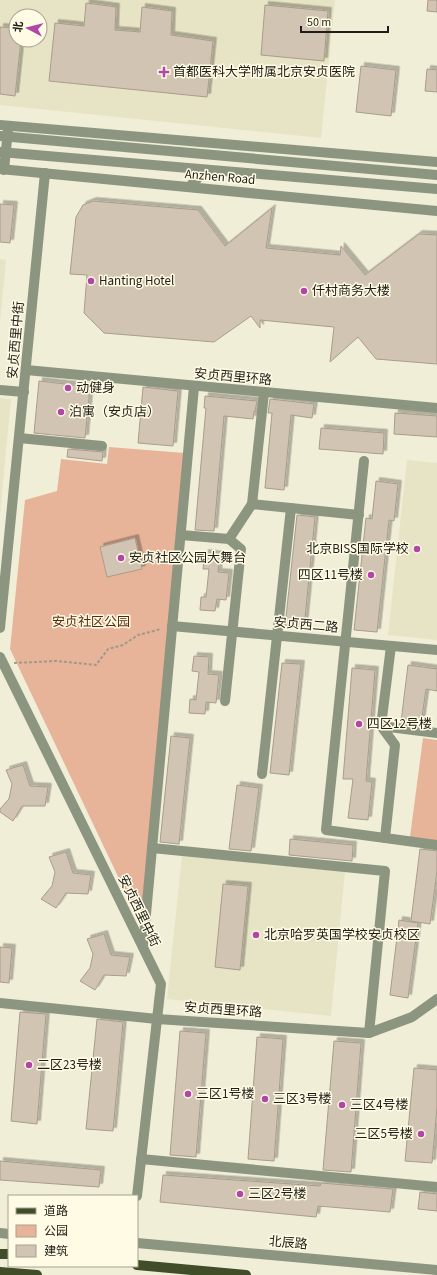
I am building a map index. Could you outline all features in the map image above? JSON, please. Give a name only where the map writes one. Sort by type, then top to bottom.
[{"type":"main road","points":[[138,1265],[246,1275]]},
{"type":"main road","points":[[0,1272],[37,1275]]},
{"type":"street","points":[[2,170],[4,125],[437,162]]},
{"type":"street","name":"Anzhen Road","points":[[4,136],[437,175]]},
{"type":"street","points":[[150,138],[161,150]]},
{"type":"street","name":"Anzhen Road","points":[[3,153],[437,189]]},
{"type":"street","name":"Anzhen Road","points":[[2,170],[437,211]]},
{"type":"street","points":[[189,187],[206,170]]},
{"type":"street","name":"安贞西里中街","points":[[0,628],[45,173]]},
{"type":"street","name":"安贞西里环路","points":[[26,370],[194,387],[437,408]]},
{"type":"street","points":[[142,947],[194,387]]},
{"type":"street","points":[[0,390],[24,392]]},
{"type":"street","points":[[229,539],[252,504],[264,393]]},
{"type":"street","points":[[19,438],[102,446]]},
{"type":"street","points":[[364,461],[326,830],[437,845]]},
{"type":"street","points":[[252,504],[359,514]]},
{"type":"street","points":[[262,774],[291,508]]},
{"type":"street","points":[[181,535],[229,539],[241,549],[225,701]]},
{"type":"street","name":"安贞西二路","points":[[172,626],[437,650]]},
{"type":"street","points":[[385,838],[395,745],[381,726],[391,646]]},
{"type":"street","name":"安贞西里中街","points":[[2,661],[161,984],[137,1195]]},
{"type":"street","points":[[381,726],[437,733]]},
{"type":"street","points":[[152,848],[385,871],[369,1033]]},
{"type":"street","name":"安贞西里环路","points":[[0,1003],[157,1019],[369,1033],[412,1016],[437,999]]},
{"type":"street","points":[[141,1158],[437,1188]]},
{"type":"street","name":"北辰路","points":[[138,1243],[437,1270]]},
{"type":"path","points":[[2,661],[56,661],[96,665],[108,649],[123,645],[138,635],[172,626]]},
{"type":"shaded area","name":"首都医科大学附属北京安贞医院","points":[[0,0],[335,0],[321,138],[0,105]]},
{"type":"shaded area","points":[[0,259],[6,260],[0,321]]},
{"type":"shaded area","points":[[0,398],[11,399],[0,514]]},
{"type":"shaded area","name":"北京BISS国际学校","points":[[407,460],[437,463],[437,640],[388,635]]},
{"type":"shaded area","name":"北京哈罗英国学校安贞校区","points":[[182,855],[345,871],[331,1016],[167,999]]},
{"type":"green space","name":"安贞社区公园","points":[[109,447],[184,453],[143,899],[140,907],[132,906],[10,649],[25,500],[57,491],[61,459],[107,464]]},
{"type":"green space","points":[[423,738],[437,740],[437,841],[410,837]]},
{"type":"building","points":[[428,0],[437,0],[437,12],[427,11]]},
{"type":"building","points":[[86,3],[116,7],[115,30],[140,32],[142,7],[172,11],[171,35],[213,41],[207,97],[49,81],[55,23],[84,26]]},
{"type":"building","points":[[265,5],[328,11],[324,61],[261,55]]},
{"type":"building","points":[[0,27],[8,28],[8,48],[20,48],[15,96],[0,94]]},
{"type":"building","points":[[361,66],[396,70],[391,116],[356,112]]},
{"type":"building","points":[[427,69],[437,70],[437,92],[425,91]]},
{"type":"building","points":[[93,201],[198,210],[225,246],[272,208],[266,248],[340,255],[341,246],[365,275],[419,234],[437,235],[437,364],[376,359],[358,337],[330,362],[334,327],[260,320],[260,328],[251,316],[214,342],[104,333],[84,313],[87,275],[70,274],[76,217],[83,205]]},
{"type":"building","points":[[0,204],[14,205],[10,243],[0,242]]},
{"type":"building","name":"泊寓（安贞店）","points":[[39,381],[90,387],[85,438],[34,433]]},
{"type":"building","points":[[143,387],[178,391],[173,446],[138,443]]},
{"type":"building","points":[[205,396],[257,401],[253,419],[224,416],[214,531],[195,530],[206,408],[204,408]]},
{"type":"building","points":[[270,399],[314,404],[312,418],[291,415],[284,490],[265,488],[272,413],[268,413]]},
{"type":"building","points":[[395,413],[437,416],[437,437],[394,434]]},
{"type":"building","points":[[321,428],[384,433],[383,454],[319,449]]},
{"type":"building","points":[[68,449],[103,452],[102,461],[67,457]]},
{"type":"building","name":"四区11号楼","points":[[376,481],[398,484],[394,521],[389,520],[377,632],[354,630],[366,518],[372,519]]},
{"type":"building","points":[[297,515],[315,517],[304,628],[285,626]]},
{"type":"building","name":"安贞社区公园大舞台","points":[[135,538],[142,569],[107,577],[100,547]]},
{"type":"building","points":[[205,553],[220,555],[218,572],[229,573],[226,600],[217,599],[215,611],[200,610],[201,597],[206,597],[209,569],[203,569]]},
{"type":"building","points":[[194,656],[209,657],[208,674],[219,675],[216,703],[206,702],[205,714],[189,713],[190,699],[196,700],[199,672],[192,671]]},
{"type":"building","points":[[282,663],[301,664],[289,775],[270,773]]},
{"type":"building","points":[[408,665],[437,669],[437,691],[426,689],[421,724],[401,722]]},
{"type":"building","name":"四区12号楼","points":[[352,668],[375,670],[366,781],[372,782],[368,820],[348,818],[353,779],[343,779]]},
{"type":"building","points":[[171,736],[190,738],[179,844],[160,842]]},
{"type":"building","points":[[23,765],[30,786],[48,787],[45,806],[22,806],[13,821],[0,812],[0,809],[9,799],[12,784],[6,770]]},
{"type":"building","points":[[237,785],[259,788],[251,851],[229,849]]},
{"type":"building","points":[[290,839],[353,845],[352,861],[289,855]]},
{"type":"building","points":[[420,849],[437,851],[437,871],[430,924],[411,921]]},
{"type":"building","points":[[66,852],[73,873],[91,875],[88,894],[66,893],[56,908],[41,899],[52,886],[55,872],[49,857]]},
{"type":"building","points":[[223,884],[248,886],[240,970],[215,967]]},
{"type":"building","points":[[399,920],[418,923],[408,998],[390,995]]},
{"type":"building","points":[[104,934],[111,955],[130,957],[126,976],[104,975],[95,990],[80,981],[90,968],[93,954],[87,939]]},
{"type":"building","points":[[0,947],[12,948],[9,983],[0,982]]},
{"type":"building","name":"二区23号楼","points":[[20,1012],[46,1014],[37,1124],[11,1121]]},
{"type":"building","points":[[97,1019],[123,1022],[113,1131],[86,1129]]},
{"type":"building","name":"三区1号楼","points":[[180,1031],[206,1033],[196,1157],[170,1155]]},
{"type":"building","name":"三区3号楼","points":[[257,1037],[283,1039],[274,1161],[248,1159]]},
{"type":"building","name":"三区4号楼","points":[[334,1041],[361,1043],[351,1172],[323,1170]]},
{"type":"building","name":"三区5号楼","points":[[414,1068],[437,1070],[437,1107],[432,1163],[405,1161]]},
{"type":"building","points":[[0,1161],[101,1170],[99,1187],[0,1180]]},
{"type":"building","name":"三区2号楼","points":[[163,1175],[320,1186],[321,1183],[393,1189],[390,1212],[318,1206],[316,1217],[160,1202]]},
{"type":"building","points":[[420,1192],[437,1194],[437,1211],[418,1209]]},
{"type":"place","name":"首都医科大学附属北京安贞医院","points":[[164,72]]},
{"type":"place","name":"Hanting Hotel","points":[[91,281]]},
{"type":"place","name":"仟村商务大楼","points":[[304,291]]},
{"type":"place","name":"动健身","points":[[68,388]]},
{"type":"place","name":"泊寓（安贞店）","points":[[61,412]]},
{"type":"place","name":"北京BISS国际学校","points":[[417,549]]},
{"type":"place","name":"安贞社区公园大舞台","points":[[121,558]]},
{"type":"place","name":"四区11号楼","points":[[371,575]]},
{"type":"place","name":"四区12号楼","points":[[359,724]]},
{"type":"place","name":"北京哈罗英国学校安贞校区","points":[[256,935]]},
{"type":"place","name":"二区23号楼","points":[[29,1065]]},
{"type":"place","name":"三区1号楼","points":[[188,1094]]},
{"type":"place","name":"三区3号楼","points":[[265,1099]]},
{"type":"place","name":"三区4号楼","points":[[342,1105]]},
{"type":"place","name":"三区5号楼","points":[[421,1134]]},
{"type":"place","name":"三区2号楼","points":[[240,1194]]}]
